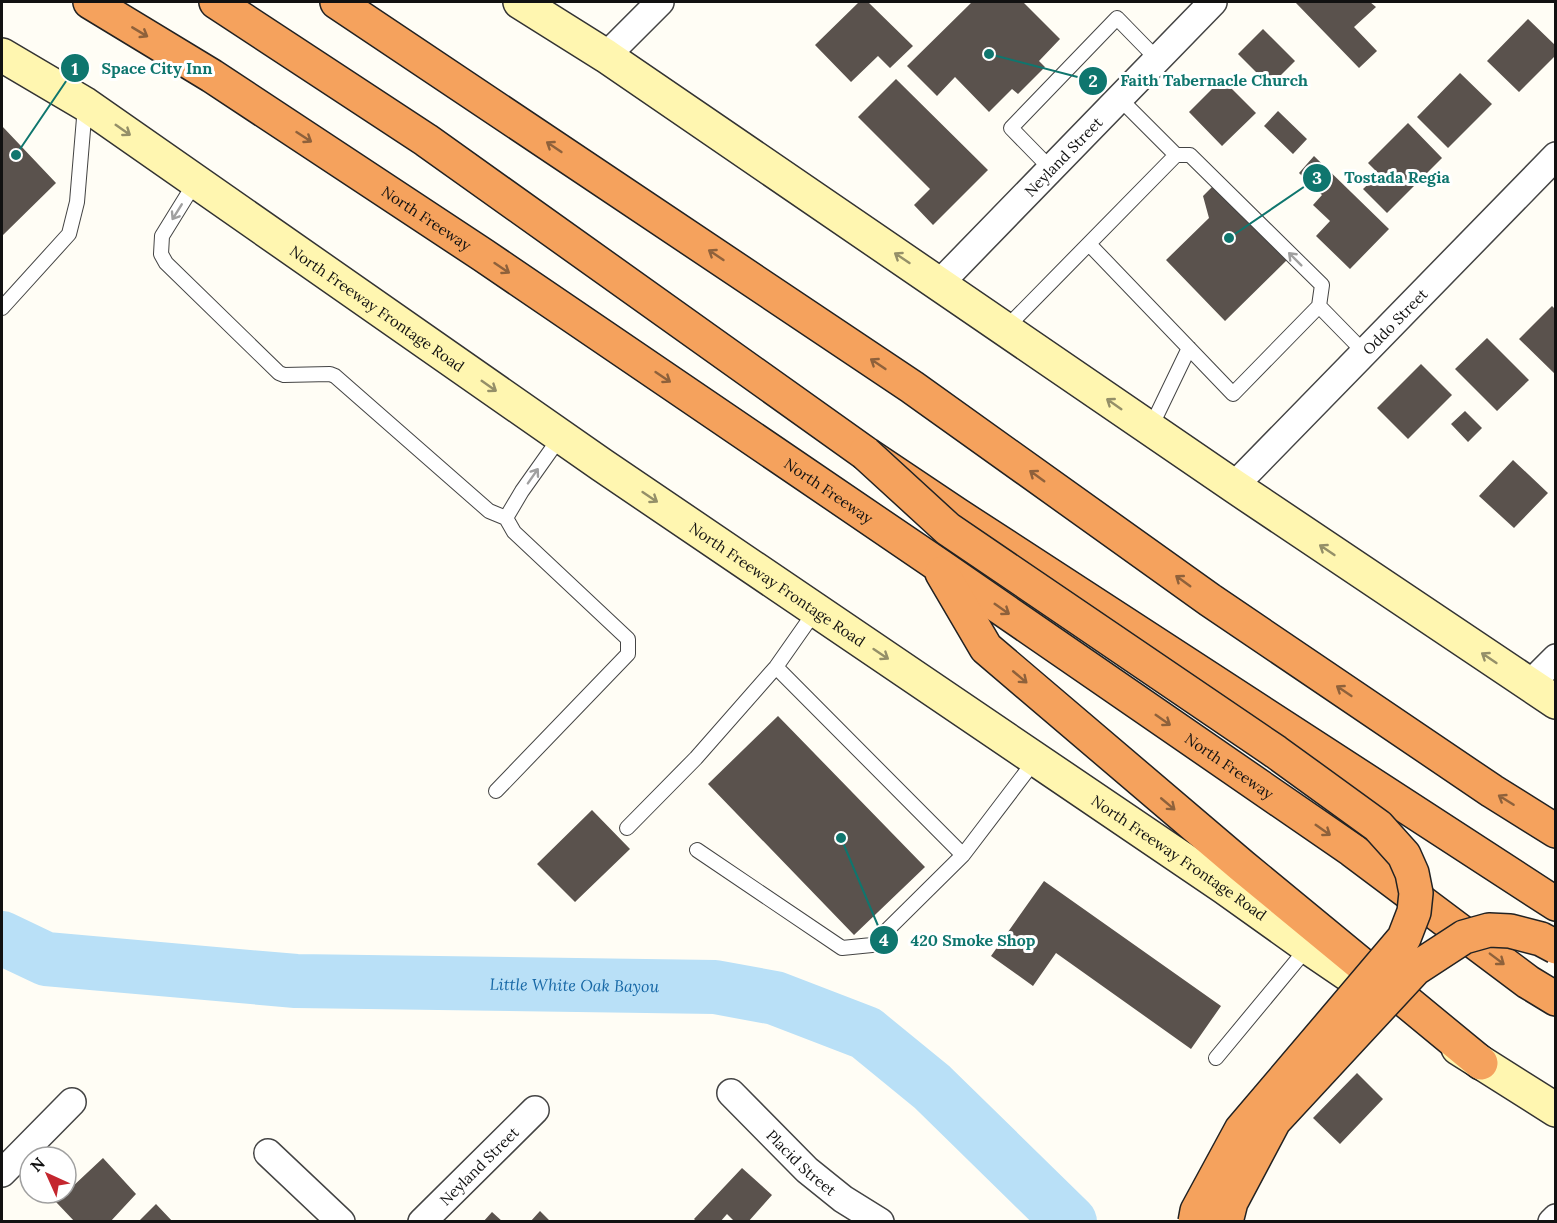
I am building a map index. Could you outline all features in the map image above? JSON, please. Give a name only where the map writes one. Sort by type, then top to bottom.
[{"type":"highway","name":"North Freeway","points":[[90,2],[212,76],[474,249],[1352,850],[1528,982],[1556,999]]},
{"type":"highway","points":[[216,2],[426,141],[866,453],[956,514],[1556,904]]},
{"type":"highway","points":[[337,2],[912,387],[1210,600],[1492,791],[1556,831]]},
{"type":"highway","points":[[866,453],[948,529],[1276,752],[1378,826],[1404,855],[1412,873],[1416,892],[1414,912],[1404,938],[1241,1130],[1197,1211],[1195,1221]]},
{"type":"highway","points":[[937,564],[986,648],[1242,866],[1481,1063]]},
{"type":"highway","points":[[1226,1221],[1231,1202],[1274,1122],[1415,969],[1464,937],[1489,930],[1510,931],[1540,939],[1556,947]]},
{"type":"main road","points":[[520,2],[606,57],[1542,694]]},
{"type":"main road","name":"North Freeway Frontage Road","points":[[2,56],[85,104],[561,436],[1224,886],[1308,947],[1481,1063],[1556,1110]]},
{"type":"street","points":[[606,57],[660,2]]},
{"type":"street","name":"Neyland Street","points":[[939,284],[1213,2]]},
{"type":"street","name":"Oddo Street","points":[[1234,486],[1556,156]]},
{"type":"street","points":[[1542,694],[1556,658]]},
{"type":"street","name":"Placid Street","points":[[730,1093],[807,1170],[843,1199],[880,1221]]},
{"type":"street","points":[[2,1173],[72,1102]]},
{"type":"street","name":"Neyland Street","points":[[422,1221],[535,1110]]},
{"type":"street","points":[[268,1153],[341,1221]]},
{"type":"lane","points":[[1051,169],[1011,128],[1109,26],[1117,18],[1157,59]]},
{"type":"lane","points":[[1089,244],[1233,394],[1318,306],[1322,285],[1190,155],[1176,155],[1119,98]]},
{"type":"lane","points":[[2,308],[69,234],[77,202],[85,104]]},
{"type":"lane","points":[[1005,329],[1176,155]]},
{"type":"lane","points":[[196,181],[162,236],[161,254],[166,263],[279,373],[335,376],[489,511],[506,518],[514,532],[628,639],[628,654],[495,791]]},
{"type":"lane","points":[[1318,306],[1364,352]]},
{"type":"lane","points":[[1150,429],[1189,348]]},
{"type":"lane","points":[[506,518],[561,436]]},
{"type":"lane","points":[[627,828],[696,758],[776,668],[816,610]]},
{"type":"lane","points":[[776,668],[963,855]]},
{"type":"lane","points":[[697,850],[842,948],[872,945],[963,855],[1036,759]]},
{"type":"lane","points":[[1216,1058],[1308,947]]},
{"type":"building","points":[[859,2],[868,2],[913,46],[890,68],[878,56],[851,82],[815,45]]},
{"type":"building","points":[[972,2],[1023,2],[1060,39],[1039,61],[1045,67],[1018,94],[1012,89],[989,112],[955,77],[937,96],[907,66]]},
{"type":"building","points":[[1295,2],[1370,2],[1376,7],[1354,27],[1377,51],[1359,68]]},
{"type":"building","points":[[1528,19],[1556,46],[1556,55],[1519,92],[1487,61]]},
{"type":"building","points":[[1263,29],[1295,61],[1270,86],[1238,54]]},
{"type":"building","points":[[1460,73],[1492,104],[1448,148],[1417,117]]},
{"type":"building","points":[[896,79],[988,170],[933,225],[914,205],[930,189],[858,117]]},
{"type":"building","points":[[1222,79],[1256,113],[1222,146],[1189,112]]},
{"type":"building","points":[[1278,111],[1307,139],[1293,154],[1264,126]]},
{"type":"building","points":[[1408,123],[1442,158],[1387,213],[1363,189],[1379,174],[1368,163]]},
{"type":"building","points":[[2,126],[56,183],[2,236]]},
{"type":"building","points":[[1314,156],[1389,229],[1350,269],[1316,236],[1330,221],[1313,205],[1322,195],[1299,173]]},
{"type":"building","points":[[1215,184],[1289,258],[1225,321],[1166,260],[1209,218],[1203,196]]},
{"type":"building","points":[[1552,306],[1556,310],[1556,375],[1519,339]]},
{"type":"building","points":[[1487,338],[1529,380],[1497,411],[1455,369]]},
{"type":"building","points":[[1421,364],[1452,395],[1408,439],[1377,408]]},
{"type":"building","points":[[1465,411],[1482,428],[1468,442],[1451,424]]},
{"type":"building","points":[[1513,460],[1548,493],[1514,528],[1479,496]]},
{"type":"building","points":[[778,716],[925,867],[854,935],[708,784]]},
{"type":"building","points":[[592,810],[630,849],[575,902],[537,864]]},
{"type":"building","points":[[1044,881],[1221,1006],[1191,1049],[1056,953],[1033,986],[991,956]]},
{"type":"building","points":[[1357,1073],[1383,1099],[1340,1144],[1313,1118]]},
{"type":"building","points":[[103,1158],[136,1194],[110,1222],[75,1222],[59,1205],[78,1205],[78,1181]]},
{"type":"building","points":[[742,1168],[772,1195],[748,1222],[735,1222],[727,1214],[720,1222],[697,1222],[694,1219]]},
{"type":"building","points":[[156,1204],[173,1222],[138,1222]]},
{"type":"building","points":[[540,1211],[551,1222],[530,1222]]},
{"type":"building","points":[[492,1212],[503,1222],[483,1222]]},
{"type":"waterway","name":"Little White Oak Bayou","points":[[2,938],[46,959],[296,981],[715,987],[775,998],[866,1033],[932,1087],[1070,1222]]},
{"type":"place","name":"Faith Tabernacle Church","points":[[989,54]]},
{"type":"place","name":"Space City Inn","points":[[16,155]]},
{"type":"place","name":"Tostada Regia","points":[[1229,238]]},
{"type":"place","name":"420 Smoke Shop","points":[[841,838]]}]
